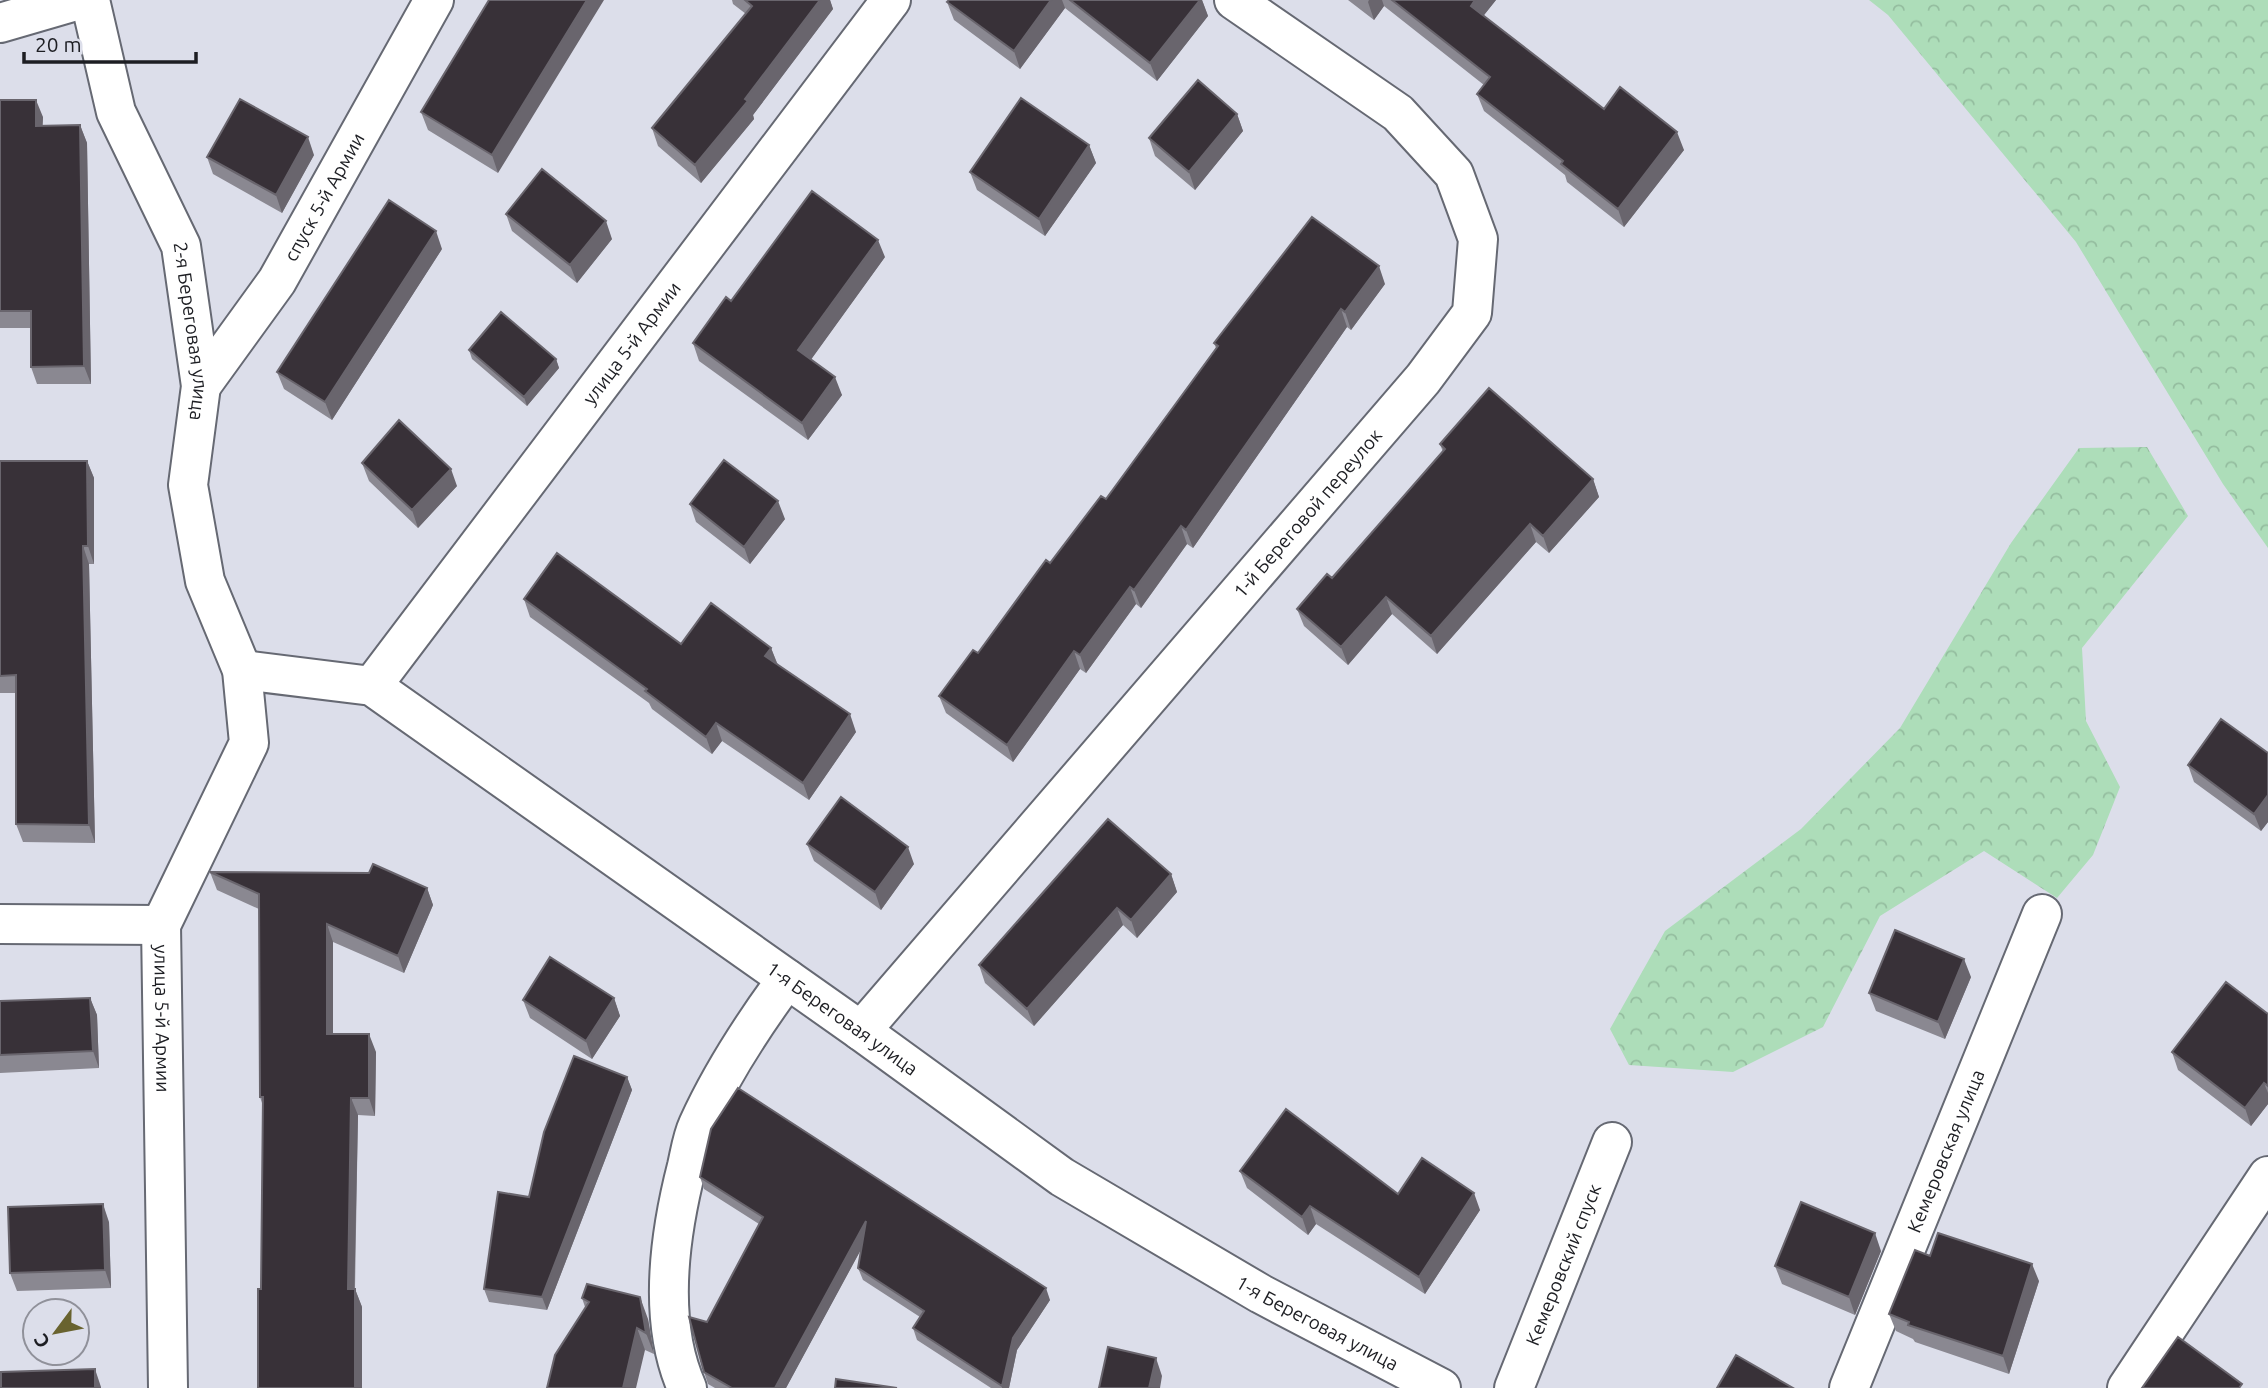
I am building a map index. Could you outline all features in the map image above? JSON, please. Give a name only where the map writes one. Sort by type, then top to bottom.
[{"type":"street","points":[[0,23],[79,0]]},
{"type":"street","name":"2-я Береговая улица","points":[[90,0],[116,112],[181,246],[201,386],[188,485],[205,580],[243,670]]},
{"type":"street","name":"спуск 5-й Армии","points":[[201,386],[276,281],[434,0]]},
{"type":"street","name":"улица 5-й Армии","points":[[372,686],[891,0]]},
{"type":"street","name":"1-й Береговой переулок","points":[[862,1031],[1423,379],[1472,313],[1478,239],[1454,174],[1398,113],[1234,0]]},
{"type":"street","name":"улица 5-й Армии","points":[[168,1388],[161,925],[249,743],[243,670]]},
{"type":"street","name":"1-я Береговая улица","points":[[243,670],[372,686],[862,1031],[1062,1177],[1261,1294],[1441,1388]]},
{"type":"street","name":"Кемеровская улица","points":[[1849,1388],[2042,914]]},
{"type":"street","points":[[0,924],[161,925]]},
{"type":"street","points":[[687,1388],[676,1364],[668,1286],[680,1194],[697,1127],[739,1046],[787,979]]},
{"type":"street","name":"Кемеровский спуск","points":[[1514,1388],[1612,1142]]},
{"type":"street","points":[[2127,1388],[2268,1176]]},
{"type":"green space","points":[[1869,0],[2268,0],[2268,548],[2223,484],[2076,242],[1888,15]]},
{"type":"green space","points":[[2147,447],[2188,516],[2082,648],[2086,721],[2120,787],[2093,855],[2057,898],[1984,851],[1880,916],[1823,1027],[1733,1072],[1629,1065],[1610,1029],[1665,931],[1801,829],[1900,728],[2011,543],[2079,448]]},
{"type":"building","points":[[489,0],[587,0],[492,155],[421,112]]},
{"type":"building","points":[[745,0],[820,0],[745,99],[748,101],[695,165],[652,128],[752,6]]},
{"type":"building","points":[[1051,0],[1014,51],[947,2]]},
{"type":"building","points":[[1070,0],[1200,0],[1150,63]]},
{"type":"building","points":[[1392,0],[1475,0],[1471,6],[1604,109],[1620,87],[1677,132],[1618,209],[1561,164],[1563,161],[1477,94],[1490,77]]},
{"type":"building","points":[[1198,80],[1237,114],[1189,172],[1149,138]]},
{"type":"building","points":[[1021,98],[1089,145],[1039,219],[970,172]]},
{"type":"building","points":[[240,99],[308,137],[276,195],[207,157]]},
{"type":"building","points":[[0,100],[36,100],[36,126],[80,125],[84,366],[31,367],[31,311],[0,311]]},
{"type":"building","points":[[542,169],[606,221],[570,265],[506,214]]},
{"type":"building","points":[[812,191],[878,240],[798,350],[835,377],[802,423],[693,343],[726,297],[731,301]]},
{"type":"building","points":[[389,200],[436,231],[325,402],[277,372]]},
{"type":"building","points":[[1312,217],[1379,266],[1345,312],[1341,309],[1186,530],[1181,526],[1134,590],[1130,587],[1080,655],[1074,651],[1007,745],[939,696],[973,650],[978,653],[1046,560],[1050,563],[1101,496],[1106,499],[1218,346],[1214,343]]},
{"type":"building","points":[[501,312],[556,359],[524,397],[469,350]]},
{"type":"building","points":[[1489,388],[1593,479],[1543,536],[1530,524],[1431,636],[1386,597],[1341,647],[1297,609],[1327,574],[1332,578],[1445,449],[1440,444]]},
{"type":"building","points":[[399,420],[451,469],[412,510],[362,463]]},
{"type":"building","points":[[724,460],[778,501],[744,547],[690,504]]},
{"type":"building","points":[[0,461],[87,461],[88,546],[83,546],[89,825],[16,824],[16,675],[0,676]]},
{"type":"building","points":[[557,553],[681,644],[711,603],[771,648],[765,656],[850,714],[803,783],[716,723],[706,737],[645,691],[647,689],[524,599]]},
{"type":"building","points":[[2221,719],[2268,753],[2268,795],[2254,814],[2188,765]]},
{"type":"building","points":[[841,797],[908,847],[875,892],[807,844]]},
{"type":"building","points":[[1108,819],[1171,874],[1131,920],[1117,908],[1027,1009],[979,965]]},
{"type":"building","points":[[373,864],[427,888],[398,956],[327,924],[327,1034],[369,1034],[369,1098],[351,1098],[348,1289],[355,1289],[355,1388],[258,1388],[263,1097],[260,1097],[259,894],[210,872],[369,873]]},
{"type":"building","points":[[1895,930],[1964,959],[1938,1022],[1869,993]]},
{"type":"building","points":[[550,957],[614,998],[586,1041],[523,1000]]},
{"type":"building","points":[[2226,982],[2268,1014],[2268,1086],[2264,1083],[2245,1108],[2172,1052]]},
{"type":"building","points":[[90,998],[93,1051],[0,1055],[0,1001]]},
{"type":"building","points":[[574,1056],[627,1077],[542,1297],[484,1289],[498,1192],[529,1197],[544,1132]]},
{"type":"building","points":[[738,1088],[1046,1288],[1013,1338],[1002,1386],[913,1328],[924,1311],[858,1268],[866,1221],[775,1388],[732,1388],[704,1372],[689,1317],[707,1322],[763,1217],[700,1177],[711,1129]]},
{"type":"building","points":[[1286,1109],[1398,1194],[1422,1158],[1474,1193],[1419,1277],[1310,1206],[1302,1217],[1240,1171]]},
{"type":"building","points":[[1801,1202],[1875,1233],[1849,1297],[1775,1266]]},
{"type":"building","points":[[103,1204],[105,1270],[10,1273],[8,1207]]},
{"type":"building","points":[[1938,1233],[2032,1264],[2003,1356],[1908,1325],[1909,1322],[1889,1314],[1915,1250],[1930,1256]]},
{"type":"building","points":[[587,1284],[640,1297],[646,1333],[637,1328],[623,1388],[547,1388],[555,1355],[589,1302],[582,1298]]},
{"type":"building","points":[[2178,1337],[2242,1384],[2239,1388],[2142,1388]]},
{"type":"building","points":[[1108,1347],[1156,1358],[1149,1388],[1099,1388]]},
{"type":"building","points":[[1736,1355],[1793,1388],[1717,1388]]},
{"type":"building","points":[[95,1369],[95,1388],[1,1388],[1,1372]]},
{"type":"building","points":[[836,1379],[897,1388],[835,1388]]}]
